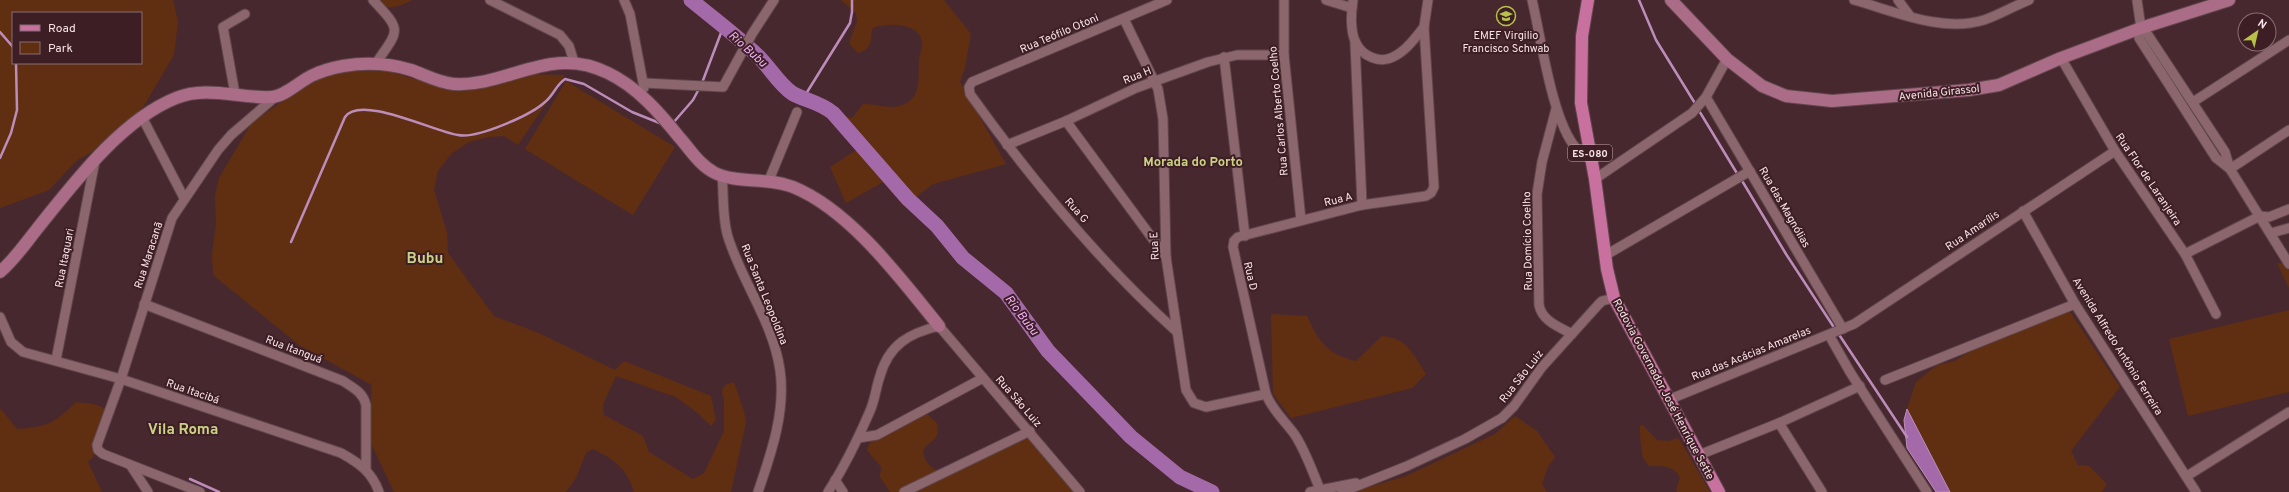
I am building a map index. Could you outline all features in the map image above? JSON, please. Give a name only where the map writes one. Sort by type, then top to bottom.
[{"type":"main road","name":"Rodovia Governador José Henrique Sette","points":[[1588,0],[1582,36],[1581,103],[1614,298],[1719,492]]},
{"type":"street","points":[[373,0],[393,22],[396,29],[394,37],[376,63]]},
{"type":"street","points":[[490,0],[560,35],[569,46],[574,62]]},
{"type":"street","points":[[624,0],[630,14],[644,83],[642,96]]},
{"type":"street","points":[[644,83],[719,88],[726,84],[740,55],[774,0]]},
{"type":"street","name":"Rua Teófilo Otoni","points":[[970,94],[969,87],[972,82],[1167,0]]},
{"type":"street","name":"Rua Carlos Alberto Coelho","points":[[1284,0],[1284,55],[1301,220]]},
{"type":"street","points":[[1326,0],[1352,4],[1356,43],[1362,205]]},
{"type":"street","points":[[1356,43],[1369,57],[1376,59],[1392,58],[1408,46],[1424,27],[1428,0]]},
{"type":"street","points":[[1532,0],[1556,109],[1572,143],[1581,153],[1591,159]]},
{"type":"street","name":"Avenida Girassol","points":[[1670,0],[1727,59],[1752,79],[1774,92],[1786,96],[1832,101],[1969,90],[1999,85],[2060,58],[2141,28],[2229,0]]},
{"type":"street","points":[[1854,0],[1931,22],[1965,23],[1983,20],[2029,0]]},
{"type":"street","points":[[1898,0],[1910,16]]},
{"type":"street","points":[[2137,0],[2141,28],[2139,38],[2216,158],[2230,169]]},
{"type":"street","points":[[235,94],[223,27],[245,14]]},
{"type":"street","name":"Rua E","points":[[1124,19],[1158,89],[1163,119],[1166,257],[1186,390],[1194,403],[1206,407],[1266,394]]},
{"type":"street","name":"Rua A","points":[[1245,236],[1362,205],[1426,196],[1431,193],[1434,186],[1424,27]]},
{"type":"street","points":[[2141,28],[2148,35],[2193,102],[2224,152],[2230,169],[2289,264]]},
{"type":"street","points":[[2193,102],[2289,40]]},
{"type":"street","name":"Rua H","points":[[1006,145],[1066,121],[1155,81],[1224,57],[1237,55],[1284,55]]},
{"type":"street","points":[[1224,57],[1245,236]]},
{"type":"street","name":"Rua Flor de Laranjeira","points":[[2060,58],[2115,151],[2185,254],[2216,314]]},
{"type":"street","points":[[1595,179],[1692,113],[1704,100],[1727,59]]},
{"type":"street","points":[[0,272],[17,256],[36,230],[95,161],[142,117],[175,98],[188,94],[205,92],[275,97],[310,76],[326,70],[342,66],[376,63],[408,69],[450,84],[464,84],[549,64],[574,62],[595,67],[610,74],[642,96],[700,162],[712,171],[722,176],[769,180],[792,186],[809,195],[845,221],[893,268],[939,326],[910,335],[890,354],[884,364],[873,404],[858,438],[828,492]]},
{"type":"street","name":"Rua G","points":[[970,94],[1006,145],[1057,206],[1149,307],[1177,332]]},
{"type":"street","name":"Rua Maracanã","points":[[131,466],[98,450],[97,446],[121,379],[172,218],[184,198],[231,136],[275,97]]},
{"type":"street","name":"Rua das Magnólias","points":[[1704,100],[1747,172],[1836,332],[1860,386],[1927,492]]},
{"type":"street","name":"Rua Domício Coelho","points":[[1556,109],[1542,162],[1537,194],[1539,305],[1540,312],[1545,317],[1572,334]]},
{"type":"street","points":[[769,180],[797,112]]},
{"type":"street","points":[[142,117],[184,198]]},
{"type":"street","points":[[1066,121],[1166,257]]},
{"type":"street","points":[[2230,169],[2289,130]]},
{"type":"street","name":"Rua Amarílis","points":[[1836,332],[1854,324],[2115,151]]},
{"type":"street","name":"Rua Itaquari","points":[[56,360],[95,161]]},
{"type":"street","points":[[1606,255],[1747,172]]},
{"type":"street","name":"Rua Santa Leopoldina","points":[[722,176],[728,237],[776,350],[780,371],[778,421],[772,451],[758,492]]},
{"type":"street","points":[[2185,254],[2260,216],[2269,217],[2289,209]]},
{"type":"street","name":"Avenida Alfredo Antônio Ferreira","points":[[2023,211],[2075,304],[2196,492]]},
{"type":"street","points":[[2271,233],[2289,228]]},
{"type":"street","name":"Rua D","points":[[1245,236],[1238,237],[1234,241],[1233,251],[1266,394],[1273,409],[1289,426],[1303,448],[1320,491]]},
{"type":"street","name":"Rua São Luiz","points":[[1342,492],[1386,476],[1465,439],[1502,418],[1514,406],[1542,367],[1602,301],[1614,298]]},
{"type":"street","name":"Rua Itanguá","points":[[144,304],[343,382],[358,390],[365,398],[366,405],[366,469]]},
{"type":"street","points":[[1885,380],[2075,304]]},
{"type":"street","name":"Rua Itacibá","points":[[0,317],[11,342],[16,348],[23,352],[121,379],[341,453],[366,469],[376,483],[379,492]]},
{"type":"street","name":"Rua São Luiz","points":[[939,326],[1080,492]]},
{"type":"street","name":"Rua das Acácias Amarelas","points":[[1668,400],[1836,332]]},
{"type":"street","points":[[858,438],[877,436],[983,378]]},
{"type":"street","points":[[1698,455],[1779,423],[1860,386]]},
{"type":"street","points":[[2187,476],[2289,412]]},
{"type":"street","points":[[1779,423],[1822,492]]},
{"type":"street","points":[[904,492],[1030,432]]},
{"type":"street","points":[[131,466],[148,492]]},
{"type":"street","points":[[131,466],[200,492]]},
{"type":"street","points":[[836,480],[843,492]]},
{"type":"street","name":"Rua São Luiz","points":[[1310,492],[1367,482]]},
{"type":"green space","points":[[0,0],[173,0],[178,22],[174,55],[142,109],[114,139],[76,161],[49,190],[0,208]]},
{"type":"green space","points":[[367,0],[413,0],[390,8],[373,4]]},
{"type":"green space","points":[[841,0],[944,0],[971,34],[965,68],[960,82],[1006,164],[933,184],[904,206],[883,182],[846,203],[830,167],[858,149],[823,99],[847,117],[852,118],[863,104],[894,107],[905,104],[917,91],[919,79],[919,59],[922,46],[921,38],[917,32],[911,28],[887,25],[873,28],[869,46],[858,53],[849,43],[857,21],[856,13]]},
{"type":"green space","points":[[353,67],[388,71],[445,88],[477,90],[523,74],[565,75],[518,145],[504,136],[488,137],[469,142],[452,153],[438,171],[434,190],[447,232],[448,253],[494,316],[541,334],[615,370],[624,361],[711,396],[716,420],[711,426],[699,414],[676,397],[616,376],[603,404],[604,415],[643,436],[649,452],[693,479],[704,473],[724,431],[724,402],[722,391],[725,385],[734,382],[744,411],[746,422],[731,492],[634,492],[624,471],[614,461],[593,449],[586,453],[576,478],[566,492],[394,492],[368,437],[372,385],[299,345],[213,275],[212,254],[216,224],[215,196],[219,178],[251,124],[313,79]]},
{"type":"green space","points":[[566,81],[675,147],[633,215],[525,149]]},
{"type":"green space","points":[[2277,263],[2289,264],[2289,288]]},
{"type":"green space","points":[[2068,309],[2120,387],[2071,451],[2078,465],[2089,466],[2107,484],[2102,492],[1950,492],[1907,409],[1916,382],[1937,365],[1955,361],[1978,346]]},
{"type":"green space","points":[[2289,310],[2289,392],[2188,416],[2169,339]]},
{"type":"green space","points":[[1271,314],[1307,316],[1320,340],[1325,346],[1338,355],[1356,361],[1382,336],[1391,337],[1409,348],[1426,374],[1412,388],[1291,418],[1273,394]]},
{"type":"green space","points":[[76,402],[101,406],[107,412],[93,457],[88,462],[102,492],[0,492],[0,408],[17,429],[36,427],[50,423],[62,415]]},
{"type":"green space","points":[[927,414],[937,423],[938,429],[934,439],[923,450],[925,460],[932,468],[946,470],[970,463],[1029,438],[1077,492],[890,492],[880,477],[881,467],[867,450],[869,445],[872,441],[882,435],[902,428]]},
{"type":"green space","points":[[1515,416],[1537,431],[1555,457],[1548,467],[1542,484],[1547,492],[1352,492],[1406,476],[1495,434]]},
{"type":"green space","points":[[1643,425],[1657,440],[1670,441],[1676,438],[1680,440],[1710,492],[1678,492],[1676,490],[1680,478],[1675,471],[1667,467],[1649,466],[1643,458],[1640,426]]},
{"type":"shaded area","points":[[1907,409],[1950,492],[1936,492],[1907,448],[1904,420]]},
{"type":"waterway","name":"Rio Bubu","points":[[691,0],[751,49],[779,81],[792,93],[822,106],[833,113],[908,199],[937,226],[963,258],[1006,293],[1048,351],[1131,437],[1180,477],[1212,492]]},
{"type":"waterway","name":"Rio Bubu","points":[[804,97],[850,23],[852,0]]},
{"type":"waterway","points":[[1639,0],[1656,40],[1696,105]]},
{"type":"waterway","points":[[702,83],[724,25]]},
{"type":"waterway","points":[[0,32],[12,46]]},
{"type":"waterway","points":[[0,158],[11,133],[17,110],[16,64]]},
{"type":"waterway","points":[[291,242],[345,117],[353,111],[366,110],[381,112],[458,135],[467,135],[490,130],[528,113],[548,100],[559,84],[565,79],[584,84],[632,112],[662,124]]},
{"type":"waterway","points":[[673,123],[693,100],[700,87]]},
{"type":"waterway","points":[[1698,109],[1738,175]]},
{"type":"waterway","points":[[1741,179],[1786,254],[1835,329]]},
{"type":"waterway","points":[[1838,333],[1907,437]]},
{"type":"waterway","points":[[190,479],[219,492]]},
{"type":"place","name":"EMEF Virgilio Francisco Schwab","points":[[1506,16]]},
{"type":"district","name":"Morada do Porto","points":[[1193,161]]},
{"type":"district","name":"Bubu","points":[[425,258]]},
{"type":"district","name":"Vila Roma","points":[[183,429]]}]
